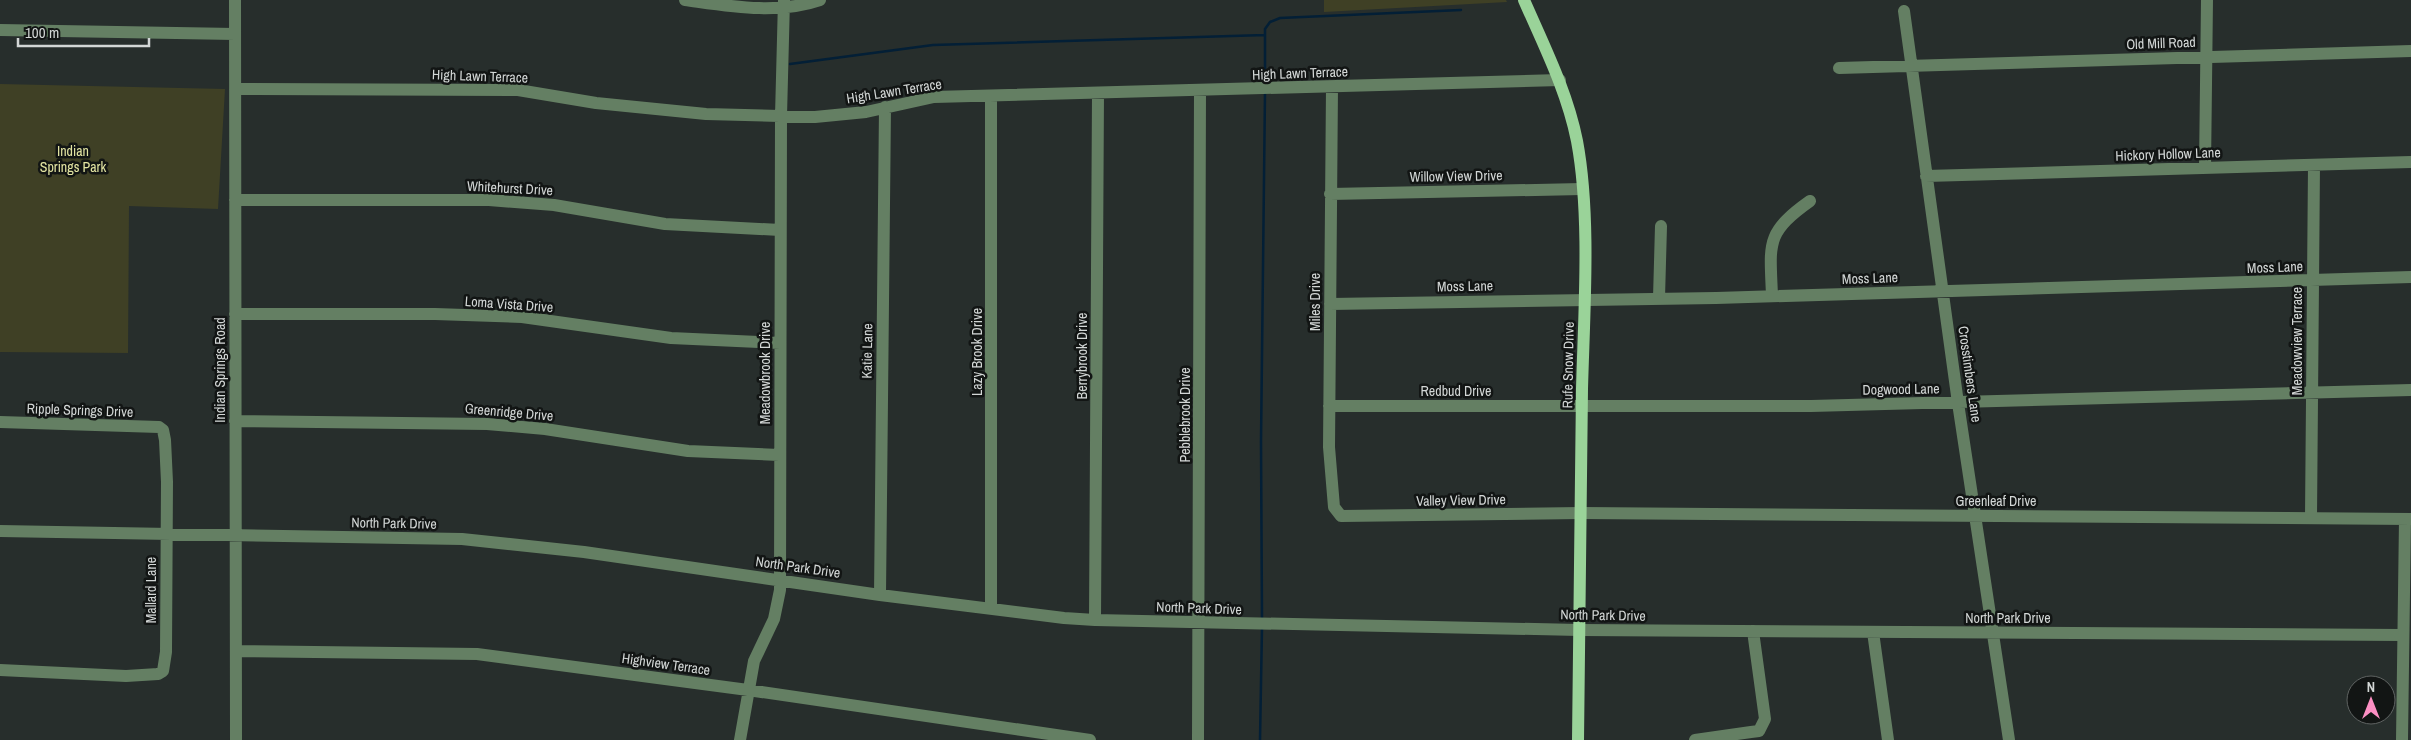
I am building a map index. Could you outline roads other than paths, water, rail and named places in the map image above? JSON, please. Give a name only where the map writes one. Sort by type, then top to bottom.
[{"type":"main road","name":"Rufe Snow Drive","points":[[1524,0],[1560,80],[1577,142],[1582,189],[1584,298],[1578,740]]},
{"type":"street","name":"Indian Springs Road","points":[[235,0],[236,740]]},
{"type":"street","points":[[684,0],[725,6],[784,4],[820,0]]},
{"type":"street","points":[[2205,168],[2207,0]]},
{"type":"street","name":"Meadowbrook Drive","points":[[740,740],[754,661],[774,619],[779,601],[780,230],[784,4]]},
{"type":"street","name":"Crosstimbers Lane","points":[[1904,11],[1958,403],[2009,740]]},
{"type":"street","points":[[0,30],[235,34]]},
{"type":"street","name":"Old Mill Road","points":[[1839,68],[2411,51]]},
{"type":"street","name":"High Lawn Terrace","points":[[235,89],[518,90],[596,103],[706,114],[815,117],[866,112],[934,97],[1560,80]]},
{"type":"street","name":"Miles Drive","points":[[1332,87],[1329,406],[1332,497],[1334,507],[1341,516]]},
{"type":"street","name":"Pebblebrook Drive","points":[[1198,740],[1200,90]]},
{"type":"street","name":"Berrybrook Drive","points":[[1096,620],[1098,93]]},
{"type":"street","name":"Lazy Brook Drive","points":[[991,96],[991,607]]},
{"type":"street","name":"Katie Lane","points":[[880,595],[884,107]]},
{"type":"street","name":"Hickory Hollow Lane","points":[[1926,176],[2411,162]]},
{"type":"street","name":"Meadowview Terrace","points":[[2311,518],[2314,165]]},
{"type":"street","name":"Willow View Drive","points":[[1330,194],[1582,189]]},
{"type":"street","name":"Whitehurst Drive","points":[[235,200],[489,200],[554,205],[665,224],[780,230]]},
{"type":"street","points":[[1772,296],[1770,253],[1773,241],[1784,220],[1810,200]]},
{"type":"street","points":[[1659,298],[1661,226]]},
{"type":"street","name":"Moss Lane","points":[[1330,304],[1772,296],[2411,277]]},
{"type":"street","name":"Loma Vista Drive","points":[[235,314],[435,314],[522,318],[672,338],[780,343]]},
{"type":"street","name":"Dogwood Lane","points":[[1582,406],[1811,406],[2411,390]]},
{"type":"street","name":"Redbud Drive","points":[[1329,406],[1582,406]]},
{"type":"street","name":"Greenridge Drive","points":[[235,421],[487,424],[545,429],[688,451],[779,455]]},
{"type":"street","name":"Ripple Springs Drive","points":[[0,422],[159,427]]},
{"type":"street","name":"Mallard Lane","points":[[0,670],[134,675],[158,674],[163,671],[166,652],[167,535],[165,440],[163,430],[159,427]]},
{"type":"street","name":"Greenleaf Drive","points":[[1581,513],[2408,519]]},
{"type":"street","name":"Valley View Drive","points":[[1341,516],[1581,513]]},
{"type":"street","points":[[2402,740],[2402,635],[2408,519]]},
{"type":"street","name":"North Park Drive","points":[[0,531],[462,539],[584,552],[880,595],[991,607],[1064,618],[1096,620],[1579,630],[2402,635]]},
{"type":"street","points":[[1695,740],[1759,731],[1763,725],[1765,719],[1753,631]]},
{"type":"street","points":[[1873,632],[1888,740]]},
{"type":"street","name":"Highview Terrace","points":[[236,651],[477,654],[748,690],[1090,740]]},
{"type":"waterway","points":[[1265,84],[1265,29],[1270,22],[1280,18],[1461,10]]},
{"type":"waterway","points":[[790,64],[933,45],[1265,35]]},
{"type":"waterway","points":[[1262,619],[1261,442],[1265,92]]},
{"type":"waterway","points":[[1260,740],[1262,627]]},
{"type":"park label","name":"Indian Springs Park","points":[[73,160]]}]
